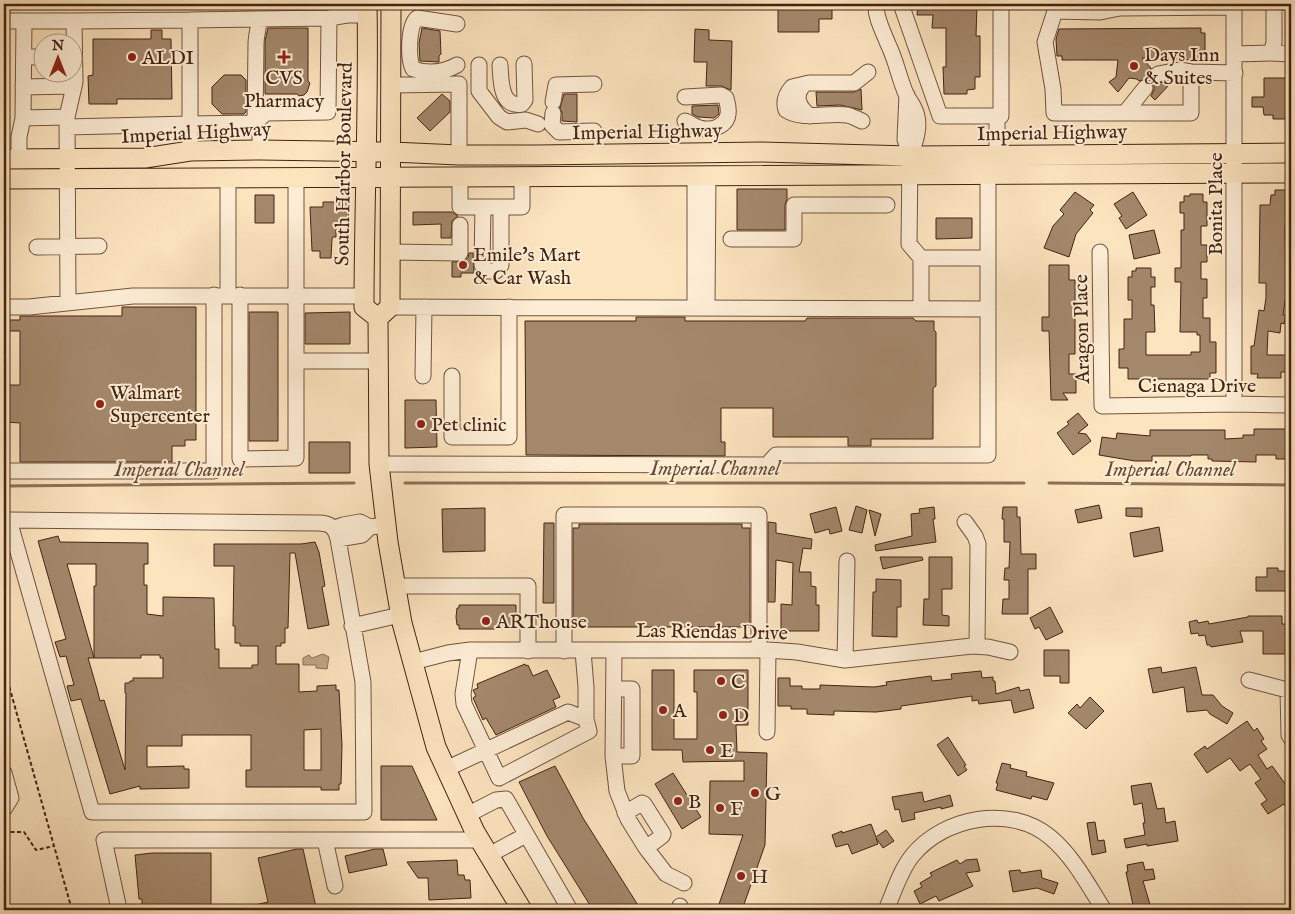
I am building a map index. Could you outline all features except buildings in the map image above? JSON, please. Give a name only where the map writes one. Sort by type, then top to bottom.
[{"type":"main road","points":[[391,4],[392,152],[390,252],[379,361],[378,526],[436,747],[484,847],[522,910]]},
{"type":"main road","name":"South Harbor Boulevard","points":[[367,10],[364,307],[384,312]]},
{"type":"main road","name":"Imperial Highway","points":[[11,159],[145,158],[190,150],[392,152],[459,155],[779,152],[910,156],[1291,153]]},
{"type":"main road","points":[[701,175],[698,166],[705,162],[762,161],[779,152]]},
{"type":"main road","name":"Imperial Highway","points":[[4,179],[1291,173]]},
{"type":"street","points":[[876,4],[875,11],[896,61],[907,95],[905,139],[910,156],[909,244],[921,258],[921,308]]},
{"type":"street","points":[[901,4],[940,116],[1001,116],[1001,4]]},
{"type":"street","points":[[1271,53],[1274,43],[1274,5],[1278,4]]},
{"type":"street","points":[[1191,72],[1191,113],[1054,113],[1053,89],[1046,42],[1055,11],[1100,12],[1120,8],[1234,6]]},
{"type":"street","name":"Bonita Place","points":[[1234,6],[1234,404]]},
{"type":"street","points":[[4,21],[329,18],[367,10]]},
{"type":"street","points":[[23,118],[67,122],[255,123],[266,113],[328,112],[329,18]]},
{"type":"street","points":[[457,65],[446,71],[420,72],[413,70],[410,63],[411,31],[413,22],[417,18],[458,24]]},
{"type":"street","points":[[259,19],[259,28],[256,32],[255,123],[260,132],[260,150]]},
{"type":"street","points":[[190,20],[190,150]]},
{"type":"street","points":[[11,159],[23,118],[24,21]]},
{"type":"street","points":[[74,21],[74,32]]},
{"type":"street","points":[[1235,54],[1291,54]]},
{"type":"street","points":[[24,57],[32,57]]},
{"type":"street","points":[[500,65],[502,92],[513,104],[517,105],[522,104],[525,100],[524,64]]},
{"type":"street","points":[[479,65],[479,91],[499,117],[507,122],[526,120],[538,124]]},
{"type":"street","points":[[1158,74],[1179,70],[1191,72],[1235,72]]},
{"type":"street","points":[[862,121],[847,115],[810,116],[803,110],[798,101],[798,92],[805,84],[854,82],[868,72]]},
{"type":"street","points":[[68,302],[67,122],[74,82]]},
{"type":"street","points":[[391,85],[459,84],[459,155]]},
{"type":"street","points":[[594,84],[556,85],[552,125],[559,132],[594,131]]},
{"type":"street","points":[[23,87],[74,86]]},
{"type":"street","points":[[1125,113],[1144,88]]},
{"type":"street","points":[[685,121],[701,129],[708,130],[723,125],[727,120],[728,113],[726,98],[721,95],[686,97]]},
{"type":"street","points":[[997,116],[997,155]]},
{"type":"street","points":[[701,175],[701,308]]},
{"type":"street","points":[[379,464],[767,465],[776,455],[988,455],[988,175]]},
{"type":"street","points":[[4,471],[214,471],[227,296],[228,177]]},
{"type":"street","points":[[227,296],[240,459],[296,458],[296,177]]},
{"type":"street","points":[[390,252],[460,253],[460,177]]},
{"type":"street","points":[[460,215],[483,207],[522,207],[522,177]]},
{"type":"street","points":[[731,239],[794,239],[794,205],[887,205]]},
{"type":"street","points":[[483,207],[482,265],[486,271],[496,271],[501,265],[501,207]]},
{"type":"street","points":[[37,247],[99,246]]},
{"type":"street","name":"Aragon Place","points":[[1100,252],[1102,406]]},
{"type":"street","points":[[921,258],[988,258]]},
{"type":"street","points":[[4,307],[29,307],[133,296],[364,296]]},
{"type":"street","points":[[384,312],[424,307],[988,308]]},
{"type":"street","points":[[424,307],[424,376]]},
{"type":"street","points":[[452,376],[452,436],[509,437],[509,307]]},
{"type":"street","points":[[296,361],[379,361]]},
{"type":"street","name":"Cienaga Drive","points":[[1102,406],[1291,405]]},
{"type":"street","points":[[474,437],[474,464]]},
{"type":"street","points":[[564,651],[564,514],[759,515],[767,732]]},
{"type":"street","points":[[9,520],[318,522],[328,523],[336,534],[363,682],[364,812],[92,812],[9,520]]},
{"type":"street","points":[[965,522],[976,536],[978,544],[977,646]]},
{"type":"street","points":[[336,534],[362,535],[378,526]]},
{"type":"street","points":[[845,660],[847,561]]},
{"type":"street","points":[[394,586],[528,586],[528,651]]},
{"type":"street","points":[[352,626],[400,615]]},
{"type":"street","name":"Las Riendas Drive","points":[[413,662],[448,653],[470,650],[763,650],[797,652],[845,660],[977,646],[1010,652]]},
{"type":"street","points":[[470,650],[463,694],[464,704],[499,778],[589,732],[586,719],[583,651]]},
{"type":"street","points":[[614,651],[613,756],[616,791],[625,813],[646,848],[666,874],[684,883]]},
{"type":"street","points":[[1249,680],[1290,691],[1289,736],[1291,738]]},
{"type":"street","points":[[446,769],[568,712],[586,719]]},
{"type":"street","points":[[4,773],[11,798],[4,809]]},
{"type":"street","points":[[467,814],[496,800],[506,799],[570,910]]},
{"type":"street","points":[[625,813],[642,803],[644,804],[663,834],[646,848]]},
{"type":"street","points":[[886,910],[906,865],[921,846],[955,826],[978,819],[993,818],[1022,822],[1048,835],[1067,854],[1104,910]]},
{"type":"street","points":[[119,909],[104,840],[325,840],[484,847],[526,835]]},
{"type":"street","points":[[325,840],[335,886]]},
{"type":"path","points":[[4,668],[72,910]]},
{"type":"path","points":[[4,832],[24,832],[36,850],[54,846]]},
{"type":"shaded area","points":[[323,654],[329,657],[327,669],[316,668],[316,665],[303,665],[303,658],[309,655],[312,658]]},
{"type":"waterway","name":"Imperial Channel","points":[[4,486],[354,483]]},
{"type":"waterway","name":"Imperial Channel","points":[[405,483],[1024,483]]},
{"type":"waterway","name":"Imperial Channel","points":[[1049,483],[1291,485]]},
{"type":"place","name":"ALDI","points":[[132,57]]},
{"type":"place","name":"CVS Pharmacy","points":[[284,57]]},
{"type":"place","name":"Days Inn & Suites","points":[[1134,66]]},
{"type":"place","name":"Emile's Mart & Car Wash","points":[[463,265]]},
{"type":"place","name":"Walmart Supercenter","points":[[100,404]]},
{"type":"place","name":"Pet clinic","points":[[421,424]]},
{"type":"place","name":"ARThouse","points":[[486,621]]},
{"type":"place","name":"C","points":[[721,681]]},
{"type":"place","name":"A","points":[[663,710]]},
{"type":"place","name":"D","points":[[723,715]]},
{"type":"place","name":"E","points":[[710,750]]},
{"type":"place","name":"G","points":[[755,793]]},
{"type":"place","name":"B","points":[[678,801]]},
{"type":"place","name":"F","points":[[720,808]]},
{"type":"place","name":"H","points":[[741,876]]}]
